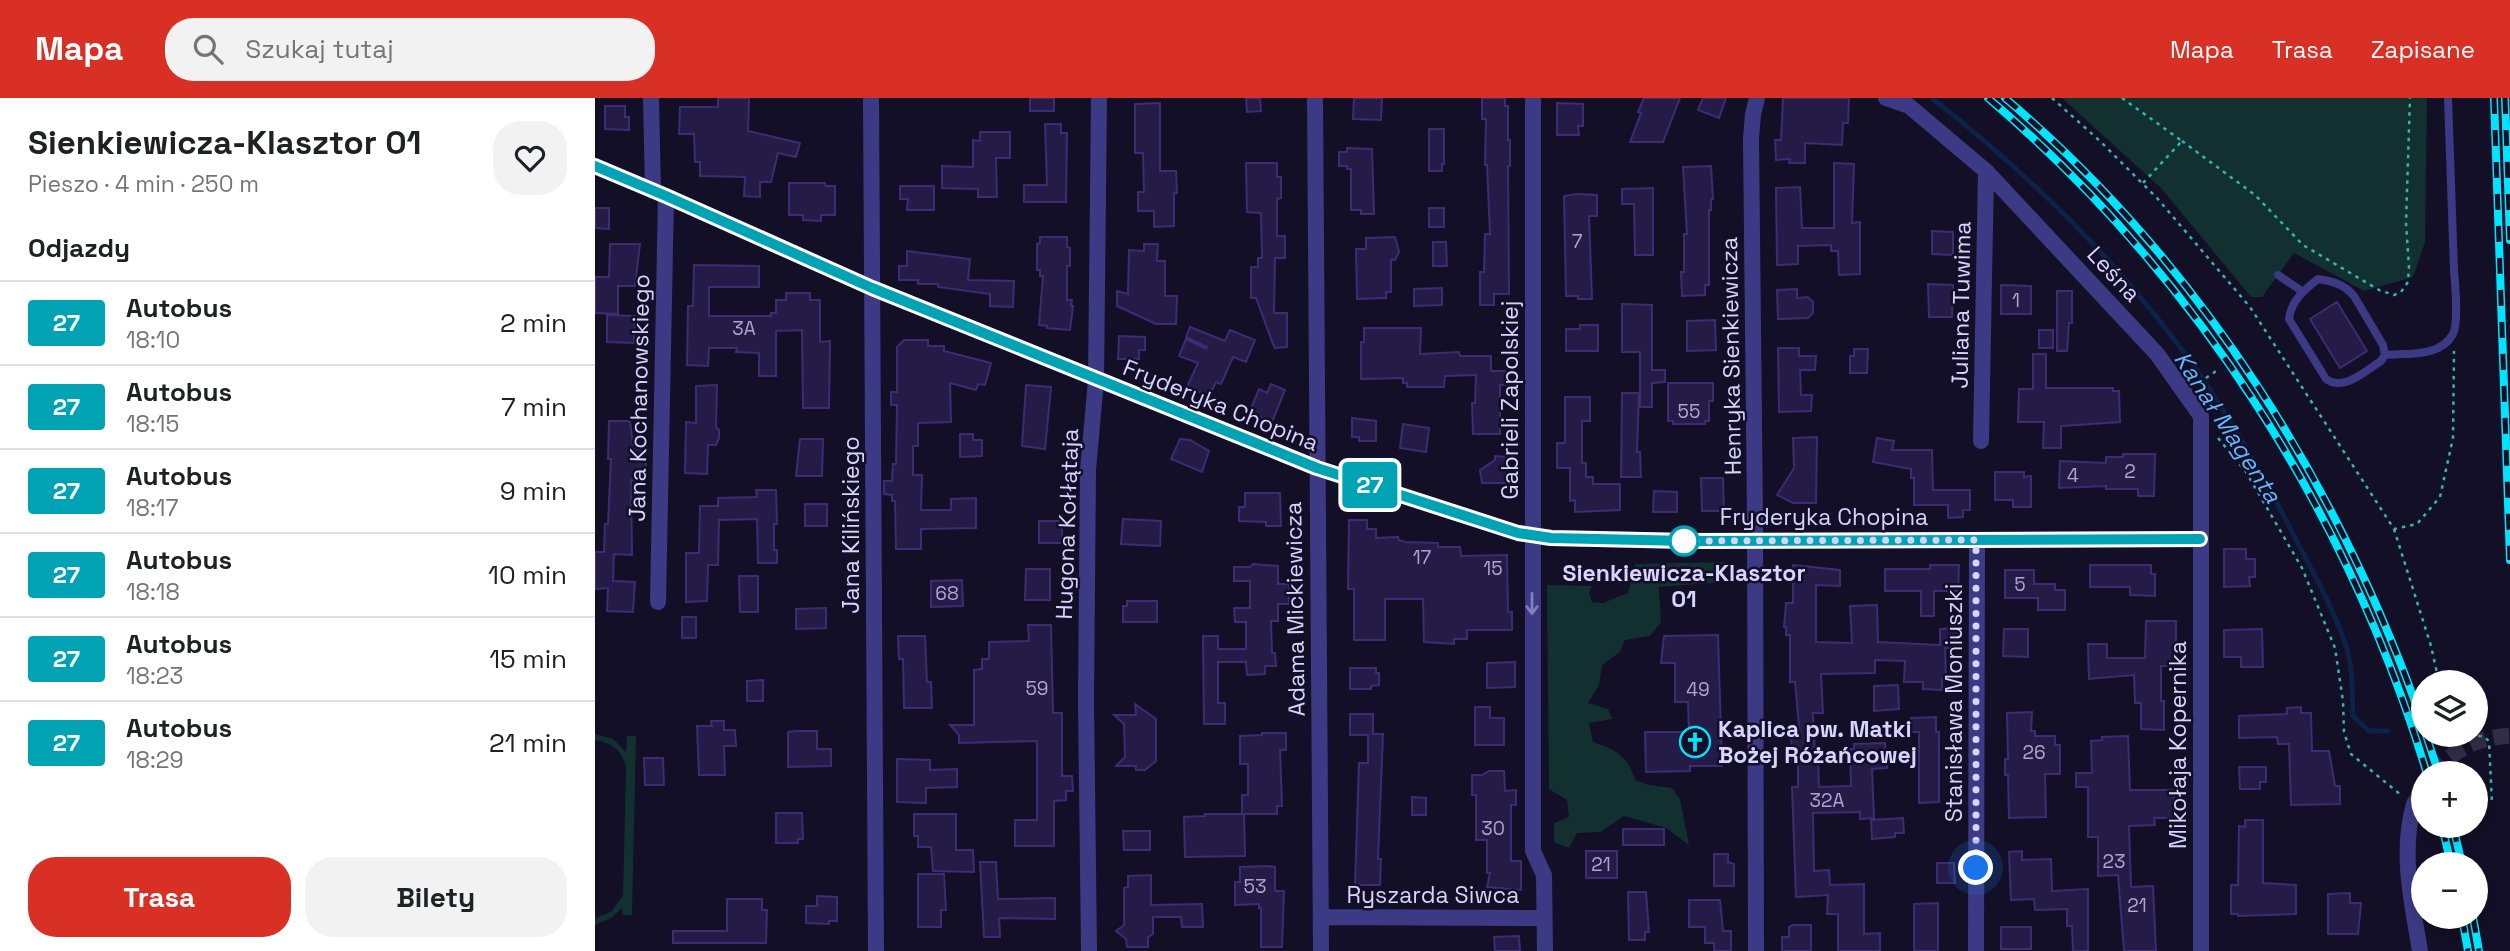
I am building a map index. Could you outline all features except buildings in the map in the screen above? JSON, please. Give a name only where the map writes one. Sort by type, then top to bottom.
[{"type":"street","name":"Jana Kochanowskiego","points":[[651,98],[659,193],[657,601]]},
{"type":"street","name":"Jana Kilińskiego","points":[[871,98],[876,951]]},
{"type":"street","name":"Hugona Kołłątaja","points":[[1089,951],[1086,701],[1088,470],[1096,380],[1099,98]]},
{"type":"street","name":"Adama Mickiewicza","points":[[1315,98],[1321,951]]},
{"type":"street","name":"Gabrieli Zapolskiej","points":[[1532,98],[1533,851],[1544,875],[1545,951]]},
{"type":"street","name":"Henryka Sienkiewicza","points":[[1756,951],[1751,139],[1757,98]]},
{"type":"street","name":"Leśna","points":[[1886,98],[1909,106],[1986,171],[2157,354],[2201,416]]},
{"type":"street","name":"Fryderyka Chopina","points":[[595,166],[872,288],[1317,468],[1532,536],[1688,541],[2200,539]]},
{"type":"street","name":"Juliana Tuwima","points":[[1981,441],[1986,171]]},
{"type":"street","points":[[2200,539],[2201,416]]},
{"type":"street","name":"Mikołaja Kopernika","points":[[2200,539],[2201,951]]},
{"type":"street","name":"Stanisława Moniuszki","points":[[1976,540],[1976,951]]},
{"type":"street","points":[[2409,801],[2406,861],[2420,951]]},
{"type":"street","name":"Ryszarda Siwca","points":[[1321,917],[1544,918]]},
{"type":"lane","points":[[2385,355],[2383,345],[2348,289],[2332,281],[2318,279],[2290,307],[2289,319],[2331,383],[2341,384],[2372,367],[2385,355],[2419,354],[2433,350],[2445,343],[2454,333],[2455,284],[2448,98]]},
{"type":"lane","points":[[2278,275],[2303,292]]},
{"type":"path","points":[[2122,98],[2255,195],[2303,244],[2379,290],[2394,295],[2401,292],[2408,282],[2406,223],[2410,98]]},
{"type":"path","points":[[2143,183],[2182,141]]},
{"type":"path","points":[[2196,384],[2216,372]]},
{"type":"path","points":[[2201,416],[2246,472],[2302,568],[2335,648],[2343,701],[2343,732],[2351,754],[2409,801]]},
{"type":"path","points":[[2394,529],[2436,670]]},
{"type":"path","points":[[2488,740],[2492,803]]},
{"type":"green space","points":[[2062,98],[2427,98],[2425,242],[2413,277],[2364,291],[2294,253],[2262,297],[2251,297],[2161,188]]},
{"type":"green space","points":[[1724,562],[1724,582],[1659,587],[1661,622],[1650,636],[1625,640],[1620,652],[1602,665],[1599,685],[1588,703],[1608,709],[1612,719],[1589,723],[1593,742],[1609,748],[1625,759],[1635,780],[1672,788],[1680,799],[1689,845],[1666,828],[1624,816],[1600,832],[1577,833],[1569,848],[1554,842],[1554,823],[1569,817],[1567,800],[1549,789],[1547,585],[1592,586],[1589,593],[1592,602],[1603,603],[1628,593],[1635,564]]},
{"type":"green space","points":[[595,734],[613,739],[626,752],[627,736],[636,736],[632,915],[623,915],[622,908],[611,918],[595,925],[595,919],[612,911],[623,895],[626,768],[619,752],[611,745],[595,740]]},
{"type":"waterway","name":"Kanał Magenta","points":[[1932,98],[2005,159],[2075,225],[2140,296],[2198,372],[2259,471],[2334,615],[2350,663],[2353,716],[2369,731],[2388,731]]},
{"type":"tunnel","points":[[2446,761],[2458,751],[2477,742],[2510,736]]},
{"type":"railway","points":[[1988,98],[2063,167],[2133,241],[2197,320],[2256,404],[2308,492],[2355,583],[2394,677],[2423,761]]},
{"type":"railway","points":[[2005,98],[2076,163],[2141,232],[2201,306],[2256,384],[2306,466],[2351,551],[2411,693]]},
{"type":"railway","points":[[2494,98],[2510,560]]},
{"type":"railway","points":[[2505,98],[2510,240]]},
{"type":"railway","points":[[2430,747],[2435,761]]},
{"type":"railway","points":[[2445,838],[2448,852]]},
{"type":"railway","points":[[2456,838],[2459,852]]},
{"type":"railway","points":[[2464,929],[2468,951]]},
{"type":"railway","points":[[2475,929],[2479,951]]},
{"type":"bus line","name":"27","points":[[595,166],[872,288],[1317,468],[1518,533],[1551,538],[1688,541],[2200,539]]},
{"type":"place","name":"Sienkiewicza-Klasztor 01","points":[[1684,541]]},
{"type":"place","name":"Kaplica pw. Matki Bożej Różańcowej","points":[[1695,742]]},
{"type":"route","points":[[1684,541],[1976,540],[1976,868]]}]
